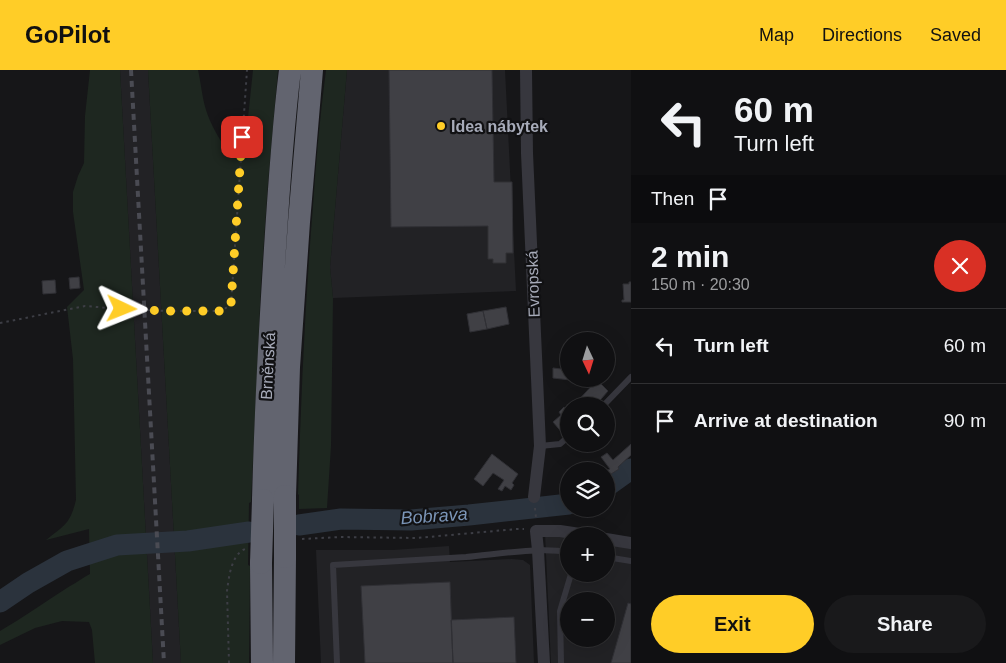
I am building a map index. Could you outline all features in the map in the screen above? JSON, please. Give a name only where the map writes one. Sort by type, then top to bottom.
[{"type":"highway","name":"Brněnská","points":[[262,663],[261,563],[268,356],[284,118],[290,70]]},
{"type":"highway","name":"Brněnská","points":[[284,663],[285,496],[289,367],[312,70]]},
{"type":"street","name":"Evropská","points":[[526,70],[527,153],[540,446],[534,497]]},
{"type":"street","points":[[544,663],[536,531],[560,531]]},
{"type":"street","points":[[615,540],[631,543]]},
{"type":"lane","points":[[612,397],[631,377]]},
{"type":"lane","points":[[540,446],[560,444]]},
{"type":"lane","points":[[337,663],[333,565],[538,550],[560,550]]},
{"type":"lane","points":[[615,558],[631,561]]},
{"type":"lane","points":[[561,663],[560,611],[569,582]]},
{"type":"path","points":[[0,323],[85,306],[150,310],[222,311],[231,304],[247,70]]},
{"type":"shaded area","points":[[90,70],[120,70],[153,663],[95,663],[92,630],[89,622],[62,621],[35,628],[0,645],[0,631],[90,574],[89,529],[46,540],[69,519],[76,500],[73,359],[67,307],[84,290],[73,212],[73,192],[84,163],[85,116]]},
{"type":"shaded area","points":[[120,70],[148,70],[181,663],[153,663]]},
{"type":"shaded area","points":[[148,70],[198,70],[203,100],[208,115],[221,141],[227,150],[230,151],[241,146],[247,127],[253,70],[278,70],[261,284],[251,502],[249,503],[249,663],[181,663]]},
{"type":"shaded area","points":[[326,70],[347,70],[330,267],[333,298],[331,446],[327,508],[299,509],[300,422],[308,278],[317,155]]},
{"type":"shaded area","points":[[347,70],[505,70],[516,291],[333,298],[330,267]]},
{"type":"shaded area","points":[[545,533],[560,536],[560,582],[615,582],[615,545],[631,548],[631,663],[551,663]]},
{"type":"shaded area","points":[[449,546],[450,562],[512,559],[523,560],[530,565],[534,663],[321,663],[316,550],[393,550]]},
{"type":"building","name":"Idea nábytek","points":[[389,70],[492,70],[494,182],[512,182],[513,253],[506,253],[506,263],[493,263],[493,259],[488,259],[488,226],[391,227]]},
{"type":"building","points":[[79,277],[80,288],[70,289],[69,278]]},
{"type":"building","points":[[55,280],[56,293],[43,294],[42,281]]},
{"type":"building","points":[[631,282],[631,302],[622,302],[624,300],[623,284],[629,284]]},
{"type":"building","points":[[506,307],[509,324],[487,329],[483,311]]},
{"type":"building","points":[[483,311],[487,329],[470,332],[467,314]]},
{"type":"building","points":[[553,368],[560,369],[560,379],[553,378]]},
{"type":"building","points":[[590,388],[605,388],[608,391],[603,397],[581,397]]},
{"type":"building","points":[[560,416],[560,430],[553,422]]},
{"type":"building","points":[[631,444],[631,455],[615,472],[615,462],[605,462],[601,457],[607,453],[613,460]]},
{"type":"building","points":[[492,454],[518,474],[512,483],[514,485],[511,490],[505,486],[502,491],[498,489],[504,480],[493,473],[483,486],[474,479]]},
{"type":"building","points":[[450,582],[453,663],[365,663],[361,586]]},
{"type":"building","points":[[628,603],[631,604],[631,663],[611,663]]},
{"type":"building","points":[[514,617],[516,663],[453,663],[451,620]]},
{"type":"waterway","name":"Bobrava","points":[[615,481],[631,469]]},
{"type":"waterway","name":"Bobrava","points":[[299,525],[341,519],[411,520],[560,505]]},
{"type":"waterway","name":"Bobrava","points":[[0,602],[28,583],[67,561],[117,545],[188,541],[249,532]]},
{"type":"railway","points":[[131,70],[164,663]]},
{"type":"place","name":"Idea nábytek","points":[[441,126]]},
{"type":"route","points":[[122,309],[222,311],[231,304],[242,137]]}]
